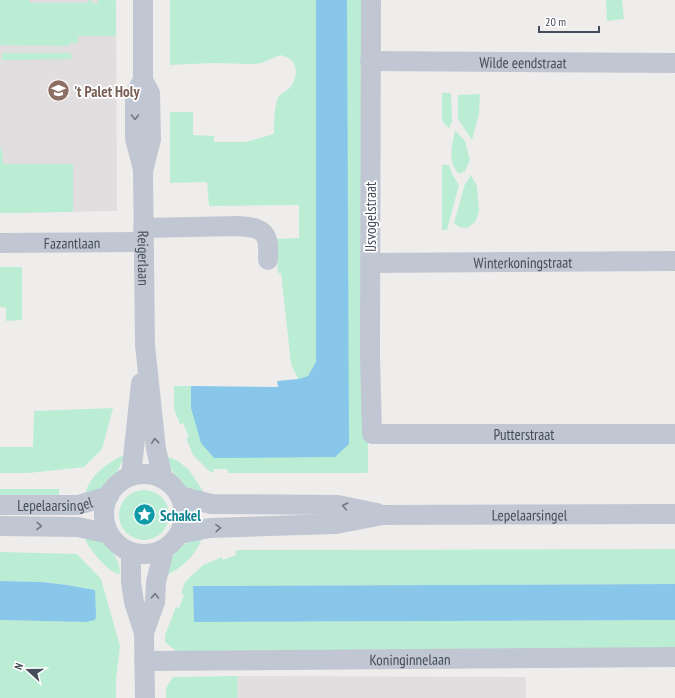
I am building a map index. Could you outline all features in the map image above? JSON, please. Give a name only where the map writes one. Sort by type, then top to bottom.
[{"type":"street","name":"Reigerlaan","points":[[143,0],[143,80],[135,94],[135,139],[143,171],[145,345],[156,449],[163,479]]},
{"type":"street","name":"IJsvogelstraat","points":[[371,0],[370,355],[372,434]]},
{"type":"street","name":"Wilde eendstraat","points":[[370,61],[675,63]]},
{"type":"street","name":"Fazantlaan","points":[[0,243],[143,235],[230,226],[252,227],[263,232],[267,239],[268,260]]},
{"type":"street","name":"Winterkoningstraat","points":[[370,263],[675,261]]},
{"type":"street","name":"Reigerlaan","points":[[131,476],[145,345]]},
{"type":"street","name":"Putterstraat","points":[[372,434],[675,434]]},
{"type":"street","points":[[144,474],[157,476],[163,479],[173,486],[183,503],[184,519],[179,534],[170,546],[158,552],[144,555],[122,548],[109,534],[105,521],[105,508],[109,496],[116,486],[131,476],[144,474]]},
{"type":"street","name":"Lepelaarsingel","points":[[0,506],[78,505],[109,496]]},
{"type":"street","name":"Lepelaarsingel","points":[[180,496],[211,504],[338,505],[383,514],[675,514]]},
{"type":"street","name":"Lepelaarsingel","points":[[179,534],[210,528],[336,524],[383,514]]},
{"type":"street","name":"Lepelaarsingel","points":[[0,526],[78,527],[109,534]]},
{"type":"street","points":[[144,633],[156,602],[156,582],[164,550]]},
{"type":"street","points":[[131,552],[131,582],[134,602],[144,633],[145,698]]},
{"type":"street","name":"Koninginnelaan","points":[[144,661],[675,657]]},
{"type":"shaded area","name":"'t Palet Holy","points":[[0,0],[116,0],[117,211],[0,213]]},
{"type":"shaded area","points":[[238,676],[526,677],[526,698],[237,698]]},
{"type":"green space","points":[[0,0],[29,0],[30,3],[88,3],[88,0],[92,0],[92,3],[98,4],[98,0],[116,0],[116,36],[78,36],[78,43],[69,43],[69,46],[0,45]]},
{"type":"green space","points":[[170,0],[316,0],[316,363],[308,376],[298,379],[291,364],[281,273],[278,273],[277,239],[299,238],[299,205],[209,206],[207,182],[170,183],[170,112],[193,112],[193,135],[214,136],[214,142],[246,142],[274,134],[274,116],[277,101],[278,98],[292,85],[296,74],[294,63],[290,59],[280,55],[262,63],[251,64],[213,63],[170,65]]},
{"type":"green space","points":[[347,0],[366,0],[368,470],[367,473],[228,473],[227,469],[214,469],[213,473],[193,455],[186,438],[189,437],[183,423],[180,424],[174,409],[174,386],[191,386],[191,408],[334,457]]},
{"type":"green space","points":[[606,0],[622,0],[624,19],[607,21]]},
{"type":"green space","points":[[2,53],[71,53],[72,59],[2,60]]},
{"type":"green space","points":[[442,93],[451,93],[452,121],[449,128],[442,120]]},
{"type":"green space","points":[[480,94],[479,114],[472,140],[458,119],[458,95]]},
{"type":"green space","points":[[455,130],[465,141],[470,160],[465,171],[459,174],[453,164],[451,153]]},
{"type":"green space","points":[[0,149],[2,149],[3,165],[72,164],[73,212],[0,213]]},
{"type":"green space","points":[[442,165],[449,165],[452,174],[459,185],[447,230],[442,230]]},
{"type":"green space","points":[[471,175],[477,186],[479,212],[475,222],[467,228],[459,227],[454,223],[465,184]]},
{"type":"green space","points":[[0,267],[22,267],[22,320],[6,321],[6,308],[0,307]]},
{"type":"green space","points":[[113,408],[102,449],[84,467],[29,473],[0,473],[0,447],[33,447],[34,411]]},
{"type":"green space","points":[[122,456],[124,457],[120,466],[109,482],[99,489],[85,493],[95,475],[104,466]]},
{"type":"green space","points":[[169,457],[178,461],[189,470],[205,494],[188,489],[182,485],[172,470],[167,458]]},
{"type":"green space","points":[[0,489],[59,489],[59,499],[0,500]]},
{"type":"green space","points":[[144,490],[153,492],[164,501],[169,515],[167,524],[158,535],[144,540],[135,538],[124,529],[119,515],[121,506],[130,495]]},
{"type":"green space","points":[[84,538],[100,541],[108,547],[117,559],[120,573],[118,574],[114,572],[103,563],[93,552]]},
{"type":"green space","points":[[202,538],[193,555],[167,575],[169,560],[178,549],[191,540]]},
{"type":"green space","points":[[675,549],[675,584],[193,586],[194,622],[675,620],[675,650],[176,651],[165,642],[165,635],[176,607],[179,608],[184,595],[181,593],[185,582],[203,565],[222,557],[223,560],[236,555],[235,551],[239,550]]},
{"type":"green space","points":[[0,552],[77,554],[101,579],[120,646],[116,680],[116,698],[0,698],[0,620],[85,622],[95,590],[42,582],[0,581]]},
{"type":"green space","points":[[238,676],[237,698],[166,698],[166,688],[173,677]]},
{"type":"water","points":[[316,0],[347,0],[349,444],[335,457],[214,458],[201,443],[191,408],[191,386],[278,387],[277,381],[298,379],[308,376],[316,362]]},
{"type":"water","points":[[0,581],[42,582],[95,590],[95,620],[85,622],[0,620]]},
{"type":"water","points":[[675,584],[675,620],[194,622],[193,586]]},
{"type":"place","name":"'t Palet Holy","points":[[58,91]]},
{"type":"place","name":"Schakel","points":[[144,515]]}]
